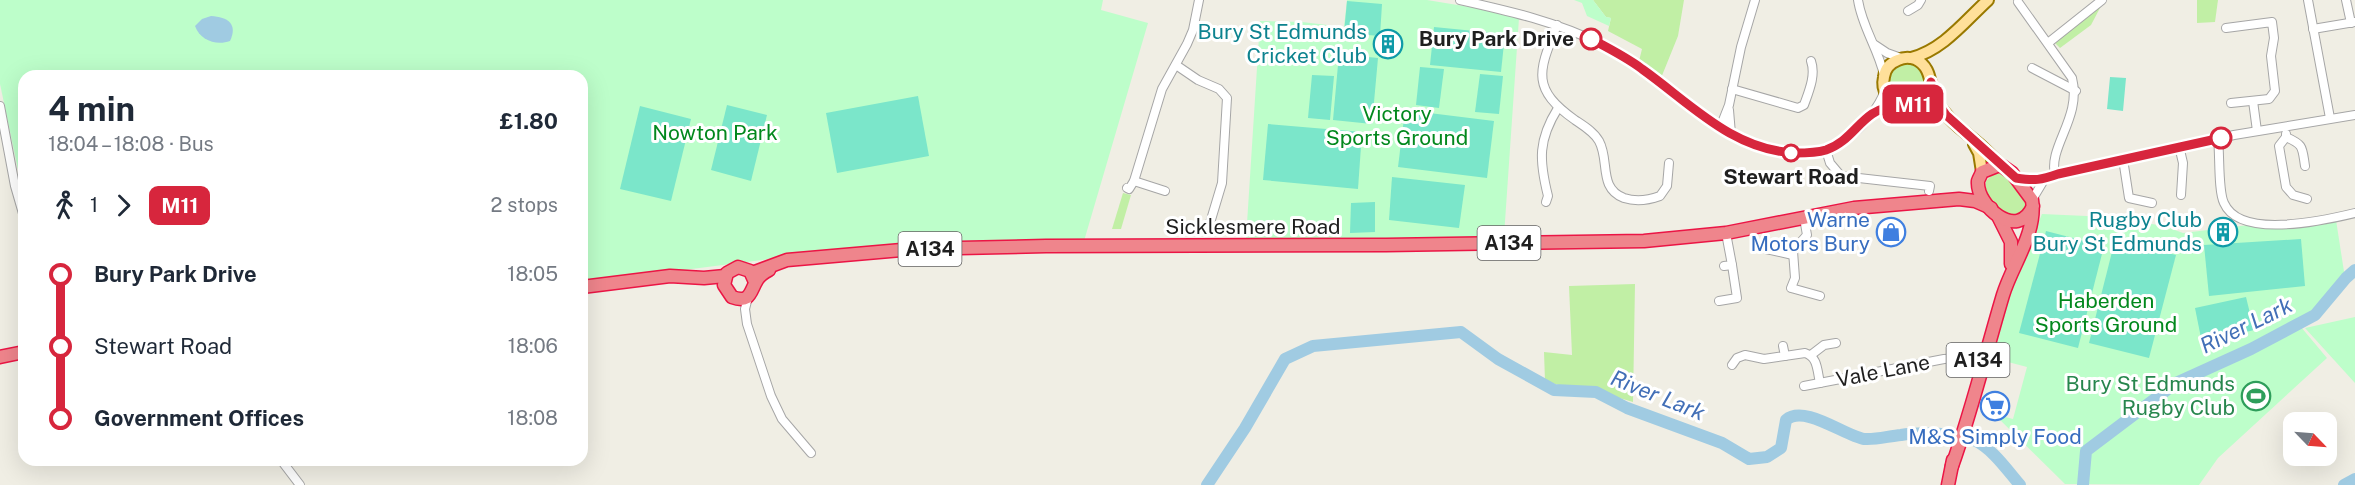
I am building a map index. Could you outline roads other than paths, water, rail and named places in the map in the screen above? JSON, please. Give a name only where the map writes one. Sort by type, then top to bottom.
[{"type":"highway","points":[[2002,166],[2016,178],[2033,203],[2025,218],[2016,222],[2006,220],[1994,211],[1981,191],[1980,177],[1991,167],[2002,166]]},
{"type":"highway","name":"Sicklesmere Road","points":[[1918,202],[1964,192],[1980,177]]},
{"type":"highway","name":"Sicklesmere Road","points":[[588,286],[670,276],[724,281],[730,270],[738,267],[746,269],[754,277],[780,263],[808,258],[913,249],[1663,240],[1726,233],[1854,208],[1918,202],[1969,200],[1994,211]]},
{"type":"highway","name":"A134","points":[[1962,427],[2008,280],[2030,225],[2033,203]]},
{"type":"highway","name":"A134","points":[[1994,211],[2010,237],[2013,249],[2008,280]]},
{"type":"highway","points":[[724,281],[728,294],[744,302],[753,291],[754,277]]},
{"type":"highway","name":"A134","points":[[1948,485],[1975,372],[1994,314],[2003,296]]},
{"type":"highway","points":[[0,357],[18,353]]},
{"type":"main road","points":[[1946,115],[1914,104],[1902,105],[1894,102],[1885,90],[1884,75],[1887,68],[1906,58],[1925,54],[1944,41],[1988,0]]},
{"type":"main road","points":[[1914,104],[1929,92],[1931,61],[1944,41]]},
{"type":"main road","points":[[1906,58],[1922,62],[1930,77],[1935,99],[1946,115],[2002,166]]},
{"type":"main road","points":[[1972,138],[1979,153],[1980,177]]},
{"type":"street","points":[[1127,188],[1129,189],[1134,181],[1162,89],[1193,30],[1199,0]]},
{"type":"street","points":[[1460,0],[1487,5],[1557,25],[1601,44],[1637,65],[1720,128],[1756,146],[1785,152],[1803,153],[1826,150],[1851,135],[1880,104],[1885,90]]},
{"type":"street","points":[[1479,0],[1487,5]]},
{"type":"street","points":[[1720,128],[1729,105],[1755,0]]},
{"type":"street","points":[[1858,0],[1868,35],[1881,59],[1884,75]]},
{"type":"street","points":[[1908,11],[1918,5],[1921,0]]},
{"type":"street","points":[[2048,43],[2102,0]]},
{"type":"street","points":[[2308,0],[2330,118]]},
{"type":"street","points":[[2313,29],[2353,22],[2346,0]]},
{"type":"street","points":[[2018,2],[2072,78],[2076,91],[2074,108],[2054,163],[2055,175]]},
{"type":"street","points":[[2226,28],[2272,22],[2274,38],[2271,56],[2275,93],[2270,99],[2231,103]]},
{"type":"street","points":[[1557,25],[1544,61],[1541,79],[1544,89],[1558,108],[1599,140],[1609,186],[1620,196],[1641,200],[1660,196],[1667,186],[1666,168]]},
{"type":"street","points":[[1874,44],[1887,53],[1906,58]]},
{"type":"street","points":[[1732,89],[1798,108],[1804,105],[1814,70],[1811,61]]},
{"type":"street","points":[[1176,65],[1198,80],[1219,89],[1227,98],[1222,183],[1213,221]]},
{"type":"street","points":[[2032,68],[2076,91]]},
{"type":"street","points":[[2253,101],[2257,131]]},
{"type":"street","points":[[1729,105],[1731,134]]},
{"type":"street","points":[[1870,115],[1891,105],[1902,105]]},
{"type":"street","points":[[0,106],[18,196]]},
{"type":"street","points":[[1546,202],[1548,196],[1541,159],[1542,141],[1545,129],[1558,108]]},
{"type":"street","points":[[2016,178],[2044,180],[2055,175],[2179,146],[2355,115]]},
{"type":"street","points":[[2284,126],[2286,137],[2279,146],[2286,187],[2293,195],[2307,199]]},
{"type":"street","points":[[2286,137],[2300,143],[2306,166]]},
{"type":"street","points":[[2217,139],[2221,159],[2222,197],[2226,208],[2236,216],[2255,223],[2279,225],[2355,213]]},
{"type":"street","points":[[2179,146],[2183,163],[2181,195]]},
{"type":"street","points":[[1826,150],[1830,163],[1842,176],[1930,186],[1929,191]]},
{"type":"street","points":[[2122,159],[2129,198],[2152,203]]},
{"type":"street","points":[[2033,203],[2044,180]]},
{"type":"street","points":[[1134,181],[1165,190]]},
{"type":"street","points":[[1804,218],[1807,235],[1793,251],[1795,278],[1791,288],[1820,296]]},
{"type":"street","points":[[1719,301],[1737,298],[1728,266],[1726,233]]},
{"type":"street","points":[[1766,249],[1793,255]]},
{"type":"street","points":[[744,302],[747,324],[771,396],[782,419],[811,453]]},
{"type":"street","points":[[1811,355],[1824,345],[1836,343]]},
{"type":"street","points":[[1783,346],[1785,356]]},
{"type":"street","points":[[1732,365],[1737,357],[1745,355],[1764,359],[1805,352],[1815,360],[1820,383]]},
{"type":"street","name":"Vale Lane","points":[[1804,386],[1972,357],[1981,352]]},
{"type":"street","points":[[1961,358],[1970,364],[1975,372]]},
{"type":"street","points":[[286,466],[300,485]]},
{"type":"water","points":[[211,16],[230,22],[233,30],[230,41],[219,43],[209,41],[197,31],[195,26],[202,19]]},
{"type":"waterway","name":"River Lark","points":[[2083,485],[2086,451],[2176,383],[2251,349],[2315,315],[2355,270]]},
{"type":"waterway","name":"River Lark","points":[[1207,485],[1245,428],[1285,359],[1313,346],[1461,332],[1498,359],[1554,390],[1596,392],[1627,408],[1722,443],[1749,459],[1767,457],[1781,448],[1786,420],[1794,416],[1803,416],[1825,422],[1864,439],[1917,434],[1968,438],[1987,449],[2020,485]]},
{"type":"waterway","points":[[2344,485],[2355,479]]},
{"type":"place","name":"Bury Park Drive","points":[[1591,39]]},
{"type":"place","name":"Bury St Edmunds Cricket Club","points":[[1388,44]]},
{"type":"place","name":"Stewart Road","points":[[1791,153]]},
{"type":"place","name":"Warne Motors Bury","points":[[1891,232]]},
{"type":"place","name":"Rugby Club Bury St Edmunds","points":[[2223,232]]},
{"type":"place","name":"Bury St Edmunds Rugby Club","points":[[2256,396]]},
{"type":"place","name":"M&S Simply Food","points":[[1995,406]]},
{"type":"park label","name":"Victory Sports Ground","points":[[1397,126]]},
{"type":"park label","name":"Nowton Park","points":[[715,133]]},
{"type":"park label","name":"Haberden Sports Ground","points":[[2106,313]]}]
